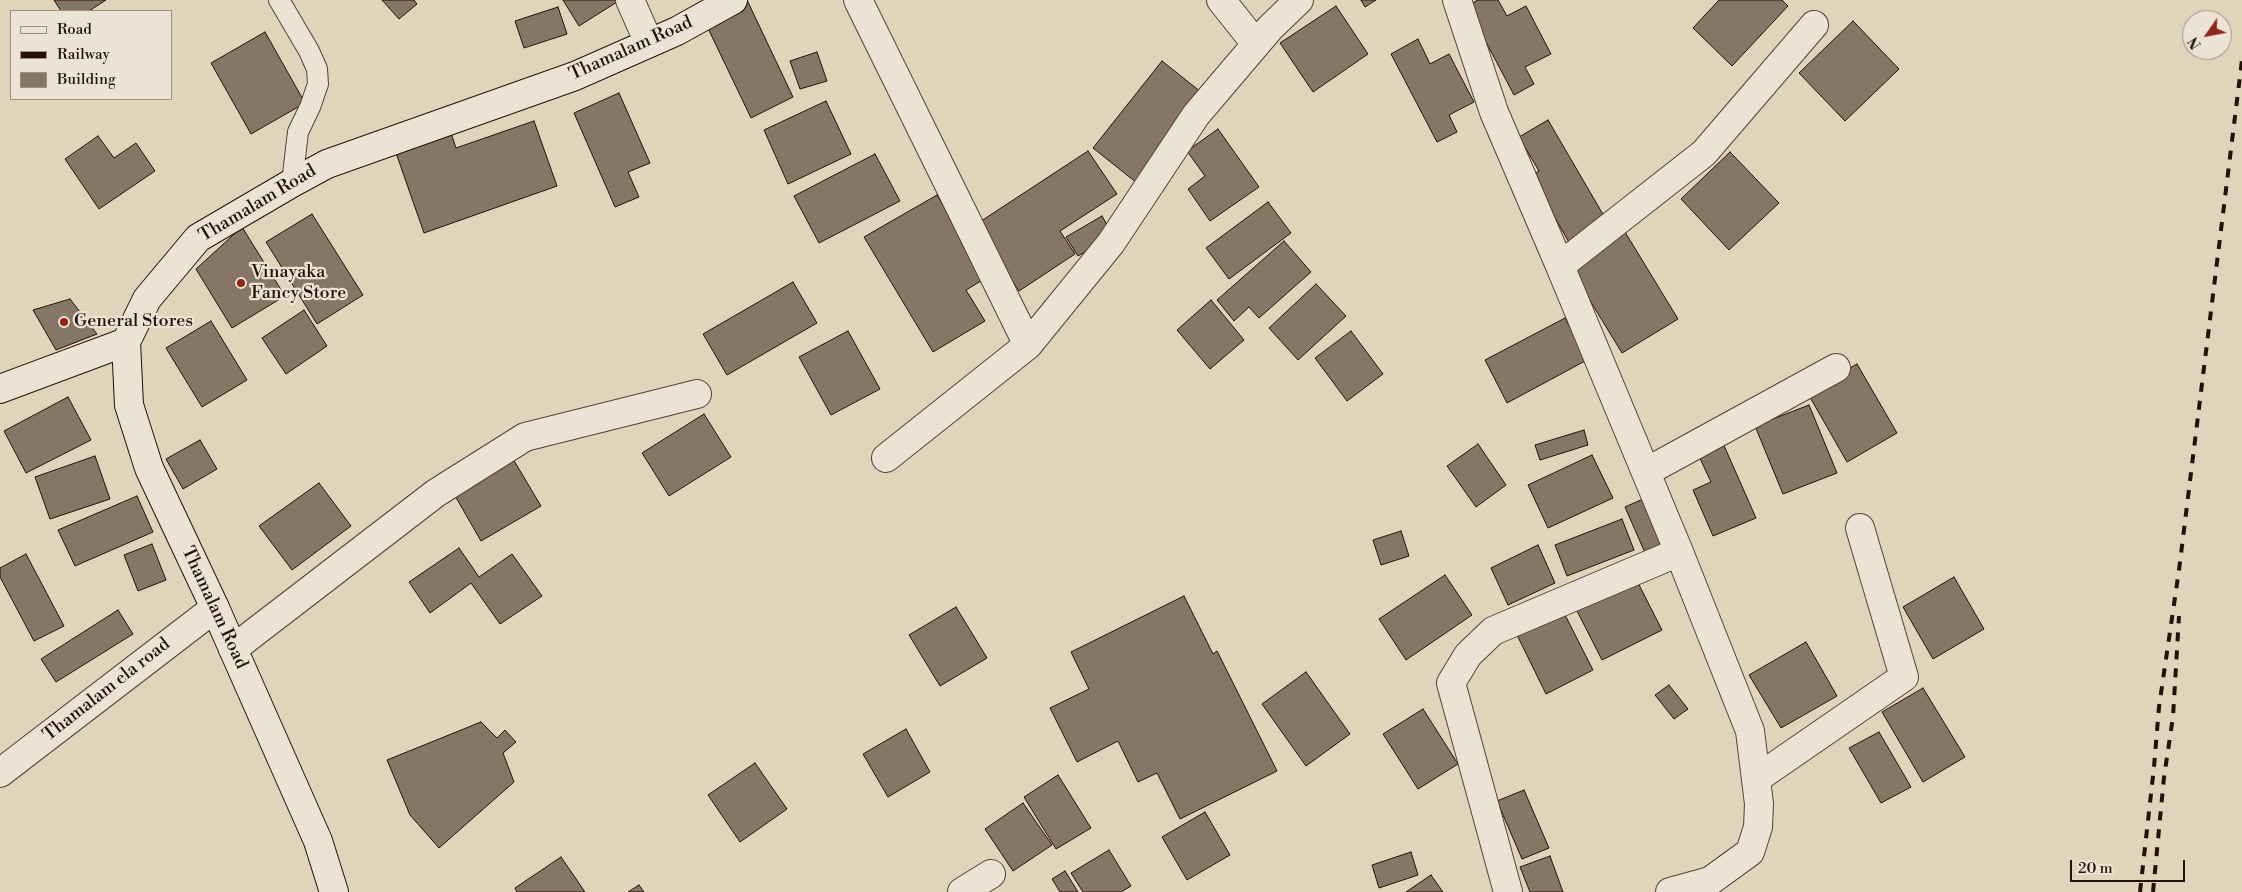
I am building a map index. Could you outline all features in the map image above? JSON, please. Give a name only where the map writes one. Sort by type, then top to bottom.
[{"type":"street","points":[[630,0],[649,43]]},
{"type":"street","name":"Thamalam Road","points":[[334,892],[318,841],[234,649],[148,468],[130,405],[126,342],[147,299],[198,238],[292,183],[327,164],[575,76],[677,31],[733,0]]},
{"type":"street","points":[[858,0],[1028,345]]},
{"type":"street","points":[[1220,0],[1256,44]]},
{"type":"street","points":[[886,458],[1028,345],[1112,243],[1196,115],[1256,44],[1299,0]]},
{"type":"street","points":[[1456,0],[1494,112],[1646,472],[1750,731],[1759,804],[1758,827],[1750,852],[1710,881],[1670,892]]},
{"type":"street","points":[[1560,266],[1704,153],[1814,25]]},
{"type":"street","points":[[0,389],[126,342]]},
{"type":"street","points":[[1646,472],[1836,368]]},
{"type":"street","points":[[234,649],[436,493],[526,437],[697,394]]},
{"type":"street","points":[[1756,779],[1904,677],[1860,528]]},
{"type":"street","points":[[1508,892],[1451,683],[1468,655],[1493,631],[1679,552]]},
{"type":"street","name":"Thamalam ela road","points":[[0,773],[215,608]]},
{"type":"street","points":[[962,892],[990,874]]},
{"type":"lane","points":[[280,0],[309,51],[317,69],[318,84],[298,132],[292,183]]},
{"type":"building","points":[[54,0],[106,0],[91,10],[60,10]]},
{"type":"building","points":[[382,0],[414,0],[417,4],[399,19]]},
{"type":"building","points":[[563,0],[615,0],[617,2],[579,26]]},
{"type":"building","points":[[747,0],[793,97],[751,118],[704,20]]},
{"type":"building","points":[[1361,0],[1376,0],[1365,7]]},
{"type":"building","points":[[1478,0],[1498,0],[1507,16],[1526,6],[1551,54],[1525,67],[1534,84],[1514,95],[1467,6]]},
{"type":"building","points":[[1719,0],[1782,0],[1788,6],[1732,66],[1693,28]]},
{"type":"building","points":[[1336,6],[1368,54],[1313,92],[1280,43]]},
{"type":"building","points":[[558,7],[567,34],[524,48],[515,21]]},
{"type":"building","points":[[1853,21],[1899,69],[1845,121],[1799,73]]},
{"type":"building","points":[[265,32],[305,103],[251,134],[211,63]]},
{"type":"building","points":[[1418,39],[1430,64],[1449,54],[1474,102],[1449,115],[1457,132],[1437,142],[1391,54]]},
{"type":"building","points":[[817,52],[827,81],[800,89],[790,61]]},
{"type":"building","points":[[1162,61],[1206,96],[1137,183],[1093,148]]},
{"type":"building","points":[[619,93],[650,163],[628,172],[639,197],[615,207],[574,113]]},
{"type":"building","points":[[826,101],[851,154],[788,184],[764,130]]},
{"type":"building","points":[[1548,120],[1608,223],[1570,244],[1531,176],[1539,171],[1519,137]]},
{"type":"building","points":[[534,121],[557,186],[424,233],[395,150],[450,130],[456,148]]},
{"type":"building","points":[[1218,129],[1259,187],[1210,221],[1188,189],[1205,176],[1187,151]]},
{"type":"building","points":[[98,136],[114,158],[136,143],[155,171],[99,209],[65,159]]},
{"type":"building","points":[[1088,151],[1117,194],[1060,231],[1075,254],[1019,291],[975,225]]},
{"type":"building","points":[[1730,152],[1779,203],[1729,250],[1681,199]]},
{"type":"building","points":[[875,154],[900,201],[819,243],[794,196]]},
{"type":"building","points":[[937,195],[986,278],[966,290],[985,321],[933,352],[864,237]]},
{"type":"building","points":[[1268,202],[1291,233],[1229,279],[1206,248]]},
{"type":"building","points":[[312,214],[363,295],[317,324],[266,242]]},
{"type":"building","points":[[1102,216],[1113,236],[1078,256],[1066,237]]},
{"type":"building","name":"Vinayaka Fancy Store","points":[[242,227],[285,296],[232,328],[196,269]]},
{"type":"building","points":[[1625,232],[1678,319],[1622,353],[1569,266]]},
{"type":"building","points":[[1284,241],[1311,272],[1259,318],[1249,307],[1234,321],[1217,300]]},
{"type":"building","points":[[793,282],[817,323],[727,375],[703,334]]},
{"type":"building","points":[[1316,284],[1346,316],[1298,360],[1269,328]]},
{"type":"building","name":"General Stores","points":[[70,299],[97,334],[56,350],[33,310]]},
{"type":"building","points":[[1211,300],[1244,340],[1210,369],[1177,330]]},
{"type":"building","points":[[304,310],[327,346],[286,374],[262,338]]},
{"type":"building","points":[[1565,318],[1587,360],[1507,403],[1485,360]]},
{"type":"building","points":[[211,321],[247,380],[202,407],[166,348]]},
{"type":"building","points":[[848,331],[880,389],[831,415],[799,357]]},
{"type":"building","points":[[1351,331],[1383,374],[1347,401],[1315,358]]},
{"type":"building","points":[[1857,364],[1897,433],[1847,462],[1807,392]]},
{"type":"building","points":[[68,397],[91,440],[26,473],[4,431]]},
{"type":"building","points":[[1809,405],[1837,473],[1783,494],[1755,426]]},
{"type":"building","points":[[704,414],[731,457],[669,496],[642,453]]},
{"type":"building","points":[[1584,430],[1588,445],[1540,460],[1535,445]]},
{"type":"building","points":[[200,440],[217,469],[183,489],[166,459]]},
{"type":"building","points":[[1722,441],[1756,518],[1713,536],[1693,490],[1711,482],[1697,452]]},
{"type":"building","points":[[1478,444],[1506,485],[1476,507],[1447,466]]},
{"type":"building","points":[[1592,455],[1613,498],[1548,528],[1528,485]]},
{"type":"building","points":[[95,456],[110,499],[50,519],[35,477]]},
{"type":"building","points":[[513,459],[541,506],[481,541],[454,494]]},
{"type":"building","points":[[319,483],[351,526],[292,570],[259,526]]},
{"type":"building","points":[[137,496],[153,532],[75,566],[58,530]]},
{"type":"building","points":[[1643,499],[1663,547],[1646,555],[1625,507]]},
{"type":"building","points":[[1622,519],[1634,550],[1567,576],[1555,545]]},
{"type":"building","points":[[1401,531],[1409,556],[1381,565],[1373,540]]},
{"type":"building","points":[[152,544],[166,580],[138,591],[124,555]]},
{"type":"building","points":[[1538,545],[1555,583],[1508,605],[1491,568]]},
{"type":"building","points":[[459,548],[479,577],[512,554],[542,596],[500,624],[471,583],[430,613],[409,582]]},
{"type":"building","points":[[26,554],[64,626],[34,641],[0,577],[0,568]]},
{"type":"building","points":[[1445,575],[1472,615],[1406,660],[1379,619]]},
{"type":"building","points":[[1634,575],[1662,630],[1602,660],[1574,605]]},
{"type":"building","points":[[1954,577],[1984,629],[1933,659],[1903,607]]},
{"type":"building","points":[[1184,596],[1213,654],[1217,651],[1277,771],[1180,819],[1157,773],[1138,782],[1118,741],[1077,762],[1050,708],[1089,689],[1071,652]]},
{"type":"building","points":[[956,607],[987,658],[940,686],[909,635]]},
{"type":"building","points":[[118,610],[133,634],[56,682],[41,659]]},
{"type":"building","points":[[1563,611],[1593,670],[1546,694],[1517,635]]},
{"type":"building","points":[[1806,642],[1837,696],[1781,728],[1749,675]]},
{"type":"building","points":[[1306,672],[1350,734],[1306,766],[1262,704]]},
{"type":"building","points":[[1669,685],[1688,709],[1674,719],[1655,695]]},
{"type":"building","points":[[1923,688],[1965,757],[1923,782],[1882,712]]},
{"type":"building","points":[[1423,709],[1458,764],[1418,789],[1383,734]]},
{"type":"building","points":[[481,722],[497,738],[505,730],[516,742],[503,753],[514,782],[439,848],[410,815],[387,760]]},
{"type":"building","points":[[906,729],[930,772],[888,797],[863,754]]},
{"type":"building","points":[[1879,732],[1911,787],[1881,803],[1849,748]]},
{"type":"building","points":[[755,763],[787,809],[740,842],[708,795]]},
{"type":"building","points":[[1058,775],[1091,828],[1056,849],[1024,797]]},
{"type":"building","points":[[1524,790],[1549,848],[1522,859],[1497,801]]},
{"type":"building","points":[[1023,803],[1052,845],[1013,871],[985,829]]},
{"type":"building","points":[[1205,812],[1230,855],[1187,880],[1162,837]]},
{"type":"building","points":[[1109,850],[1131,886],[1121,892],[1083,892],[1071,873]]},
{"type":"building","points":[[1411,852],[1418,875],[1379,888],[1372,865]]},
{"type":"building","points":[[1550,856],[1563,892],[1530,892],[1520,867]]},
{"type":"building","points":[[561,857],[585,892],[517,892],[515,888]]},
{"type":"building","points":[[1065,871],[1078,892],[1060,892],[1052,879]]},
{"type":"building","points":[[1431,875],[1443,892],[1406,892]]},
{"type":"building","points":[[639,885],[644,892],[628,892]]},
{"type":"railway","points":[[2140,892],[2159,707],[2179,570],[2242,60]]},
{"type":"railway","points":[[2153,892],[2164,777],[2173,717],[2179,616]]},
{"type":"place","name":"Vinayaka Fancy Store","points":[[241,283]]},
{"type":"place","name":"General Stores","points":[[64,322]]}]
